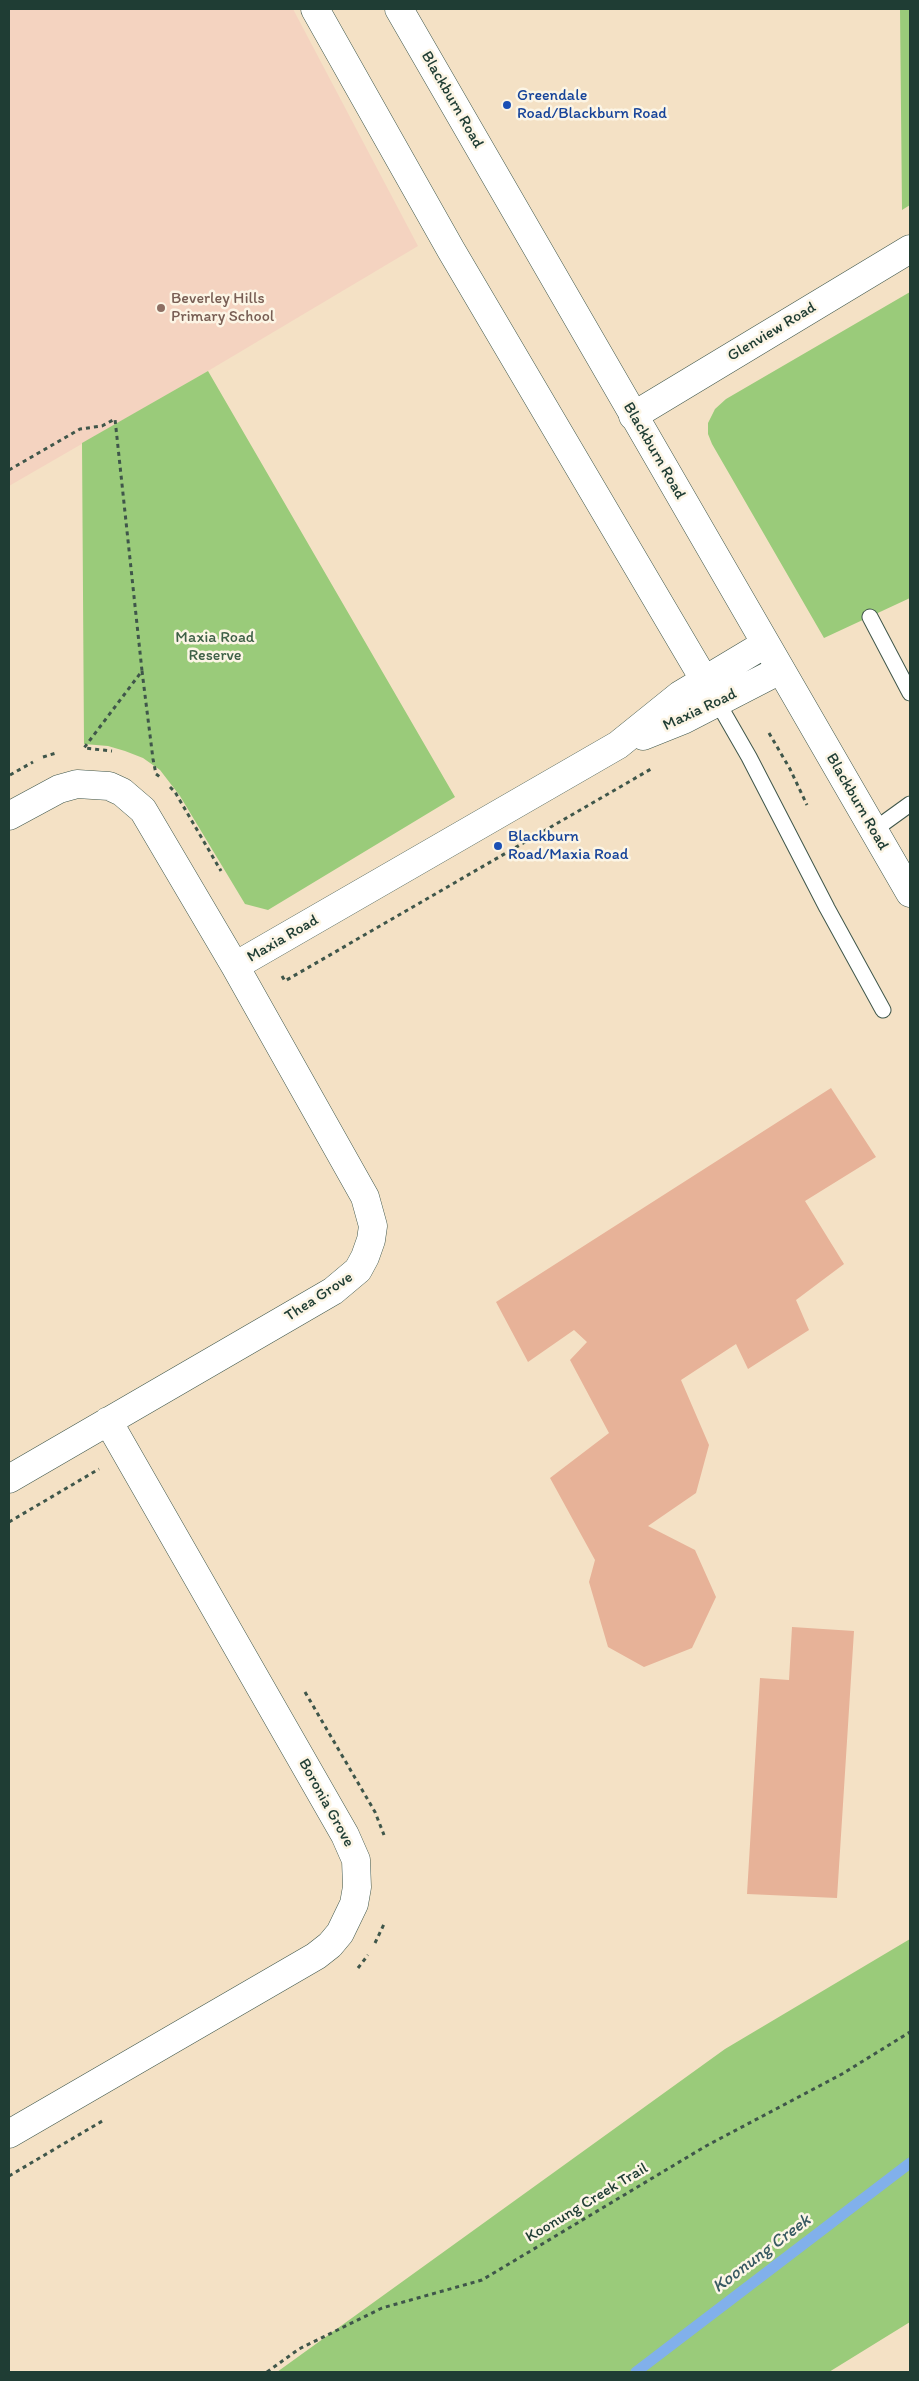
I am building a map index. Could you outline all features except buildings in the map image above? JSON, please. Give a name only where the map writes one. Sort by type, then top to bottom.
[{"type":"street","points":[[315,9],[451,250],[711,692]]},
{"type":"street","name":"Blackburn Road","points":[[399,9],[910,893]]},
{"type":"street","name":"Glenview Road","points":[[633,416],[910,248]]},
{"type":"street","name":"Maxia Road","points":[[9,816],[45,796],[77,784],[109,786],[122,792],[134,801],[147,816],[235,966],[618,745],[682,720],[765,644]]},
{"type":"street","name":"Maxia Road","points":[[711,692],[780,670]]},
{"type":"street","name":"Thea Grove","points":[[9,1479],[333,1291],[358,1270],[371,1240],[373,1226],[365,1197],[235,966]]},
{"type":"street","name":"Boronia Grove","points":[[9,2134],[316,1956],[330,1946],[340,1933],[354,1904],[358,1873],[356,1860],[345,1835],[108,1421]]},
{"type":"lane","points":[[870,617],[910,693]]},
{"type":"lane","points":[[711,692],[749,757],[827,908],[883,1010]]},
{"type":"lane","points":[[874,830],[910,804]]},
{"type":"path","points":[[9,470],[80,429],[102,426],[114,419],[142,671],[84,748],[106,749],[115,752]]},
{"type":"path","points":[[149,769],[156,774]]},
{"type":"path","points":[[9,1522],[126,1453]]},
{"type":"path","points":[[300,1684],[375,1812],[385,1838]]},
{"type":"path","points":[[374,1945],[386,1919]]},
{"type":"path","points":[[352,1973],[369,1953]]},
{"type":"path","name":"Koonung Creek Trail","points":[[267,2372],[299,2349],[382,2308],[482,2280],[706,2146],[842,2074],[910,2032]]},
{"type":"path","points":[[9,2176],[111,2116]]},
{"type":"shaded area","name":"Beverley Hills Primary School","points":[[9,9],[293,9],[418,246],[208,371],[9,486]]},
{"type":"green space","points":[[900,9],[910,9],[910,205],[902,210]]},
{"type":"green space","points":[[910,292],[910,598],[824,638],[712,444],[708,434],[708,423],[715,409],[726,399]]},
{"type":"green space","name":"Maxia Road Reserve","points":[[208,371],[455,797],[268,910],[245,904],[180,796],[160,770],[143,758],[125,751],[108,746],[84,744],[82,443]]},
{"type":"green space","points":[[910,1939],[910,2322],[829,2372],[277,2372],[725,2049]]},
{"type":"waterway","name":"Koonung Creek","points":[[636,2372],[910,2163]]},
{"type":"place","name":"Greendale Road/Blackburn Road","points":[[507,105]]},
{"type":"place","name":"Beverley Hills Primary School","points":[[161,308]]},
{"type":"place","name":"Blackburn Road/Maxia Road","points":[[498,846]]}]
